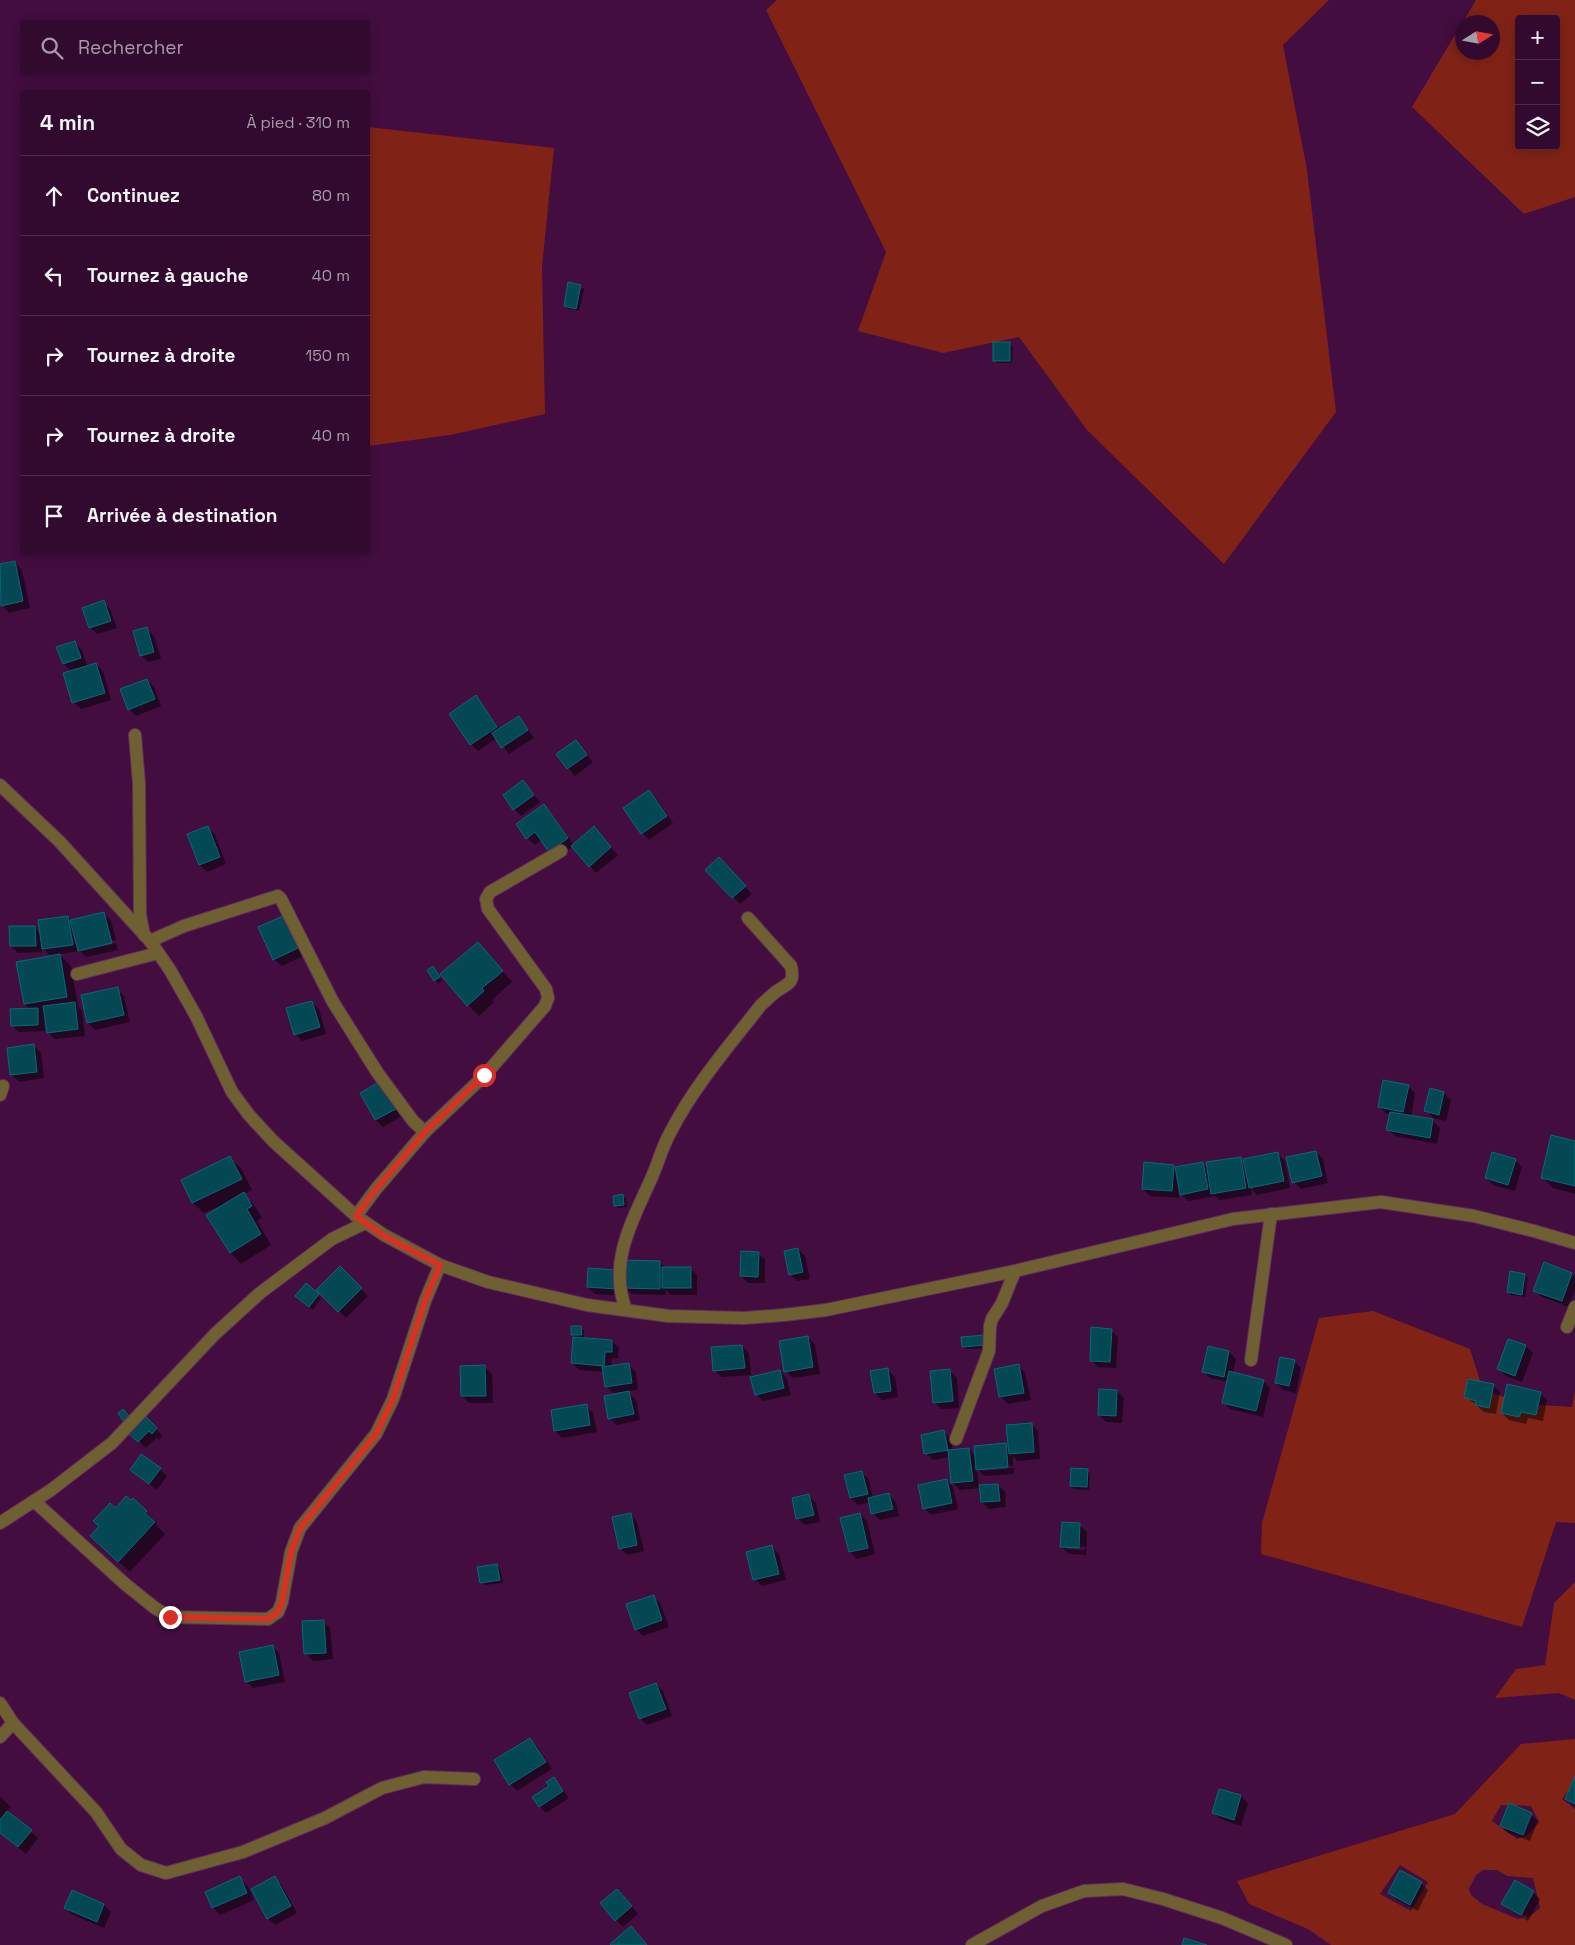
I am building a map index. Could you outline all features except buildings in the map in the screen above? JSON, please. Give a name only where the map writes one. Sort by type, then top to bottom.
[{"type":"street","points":[[134,735],[139,784],[140,915],[147,938]]},
{"type":"street","points":[[0,785],[59,841],[147,938],[170,970],[196,1016],[232,1092],[273,1142],[360,1220],[384,1236],[440,1265],[488,1282],[587,1305],[668,1316],[744,1318],[784,1315],[826,1310],[1015,1271],[1233,1219],[1381,1202],[1474,1216],[1534,1231],[1575,1244]]},
{"type":"street","points":[[0,1523],[34,1501],[112,1443],[215,1334],[260,1293],[360,1220],[376,1189],[425,1132],[484,1075],[545,1006],[548,998],[546,988],[488,908],[486,899],[490,892],[561,851]]},
{"type":"street","points":[[147,938],[278,896],[333,1002],[377,1072],[413,1121],[425,1132]]},
{"type":"street","points":[[626,1310],[621,1290],[624,1244],[631,1220],[652,1178],[669,1134],[689,1100],[761,1005],[775,992],[790,984],[793,975],[791,966],[748,918]]},
{"type":"street","points":[[77,974],[158,953]]},
{"type":"street","points":[[1252,1360],[1271,1214]]},
{"type":"street","points":[[34,1501],[126,1584],[155,1608],[170,1617],[268,1619],[278,1612],[282,1602],[291,1552],[300,1528],[376,1434],[393,1399],[425,1301],[440,1265]]},
{"type":"street","points":[[956,1438],[989,1351],[992,1318],[1002,1303],[1015,1271]]},
{"type":"street","points":[[1567,1327],[1575,1307]]},
{"type":"street","points":[[0,1703],[13,1723],[96,1812],[121,1849],[141,1865],[166,1873],[243,1852],[325,1818],[382,1788],[424,1777],[474,1780]]},
{"type":"street","points":[[0,1737],[13,1723]]},
{"type":"street","points":[[972,1945],[1042,1906],[1084,1892],[1123,1889],[1163,1899],[1222,1918],[1286,1945]]},
{"type":"shaded area","points":[[777,0],[1329,0],[1283,45],[1307,170],[1336,412],[1224,564],[1087,430],[1019,337],[943,353],[858,331],[886,252],[766,10]]},
{"type":"shaded area","points":[[1476,0],[1575,0],[1575,197],[1524,214],[1412,107],[1455,35],[1455,60],[1500,60],[1500,15],[1467,15]]},
{"type":"shaded area","points":[[370,127],[554,148],[542,267],[545,414],[450,435],[370,446]]},
{"type":"shaded area","points":[[1373,1311],[1470,1349],[1483,1390],[1525,1404],[1572,1407],[1575,1391],[1575,1523],[1556,1522],[1522,1627],[1261,1554],[1262,1523],[1319,1318]]},
{"type":"shaded area","points":[[1575,1582],[1575,1700],[1559,1693],[1495,1698],[1516,1669],[1545,1665],[1554,1603]]},
{"type":"shaded area","points":[[1575,1739],[1575,1781],[1562,1799],[1575,1809],[1575,1945],[1331,1945],[1308,1929],[1249,1904],[1237,1881],[1455,1814],[1521,1744]],"holes":[[[1501,1805],[1531,1806],[1539,1822],[1528,1835],[1517,1839],[1492,1821]],[[1400,1865],[1428,1882],[1411,1911],[1380,1894]],[[1483,1870],[1497,1870],[1507,1876],[1533,1878],[1540,1908],[1529,1917],[1518,1919],[1482,1904],[1471,1895],[1469,1889],[1476,1875]]]},
{"type":"route","points":[[170,1617],[268,1619],[278,1612],[282,1602],[291,1552],[300,1528],[376,1434],[393,1399],[425,1301],[440,1265],[384,1236],[356,1216],[376,1189],[425,1132],[484,1075]]}]
